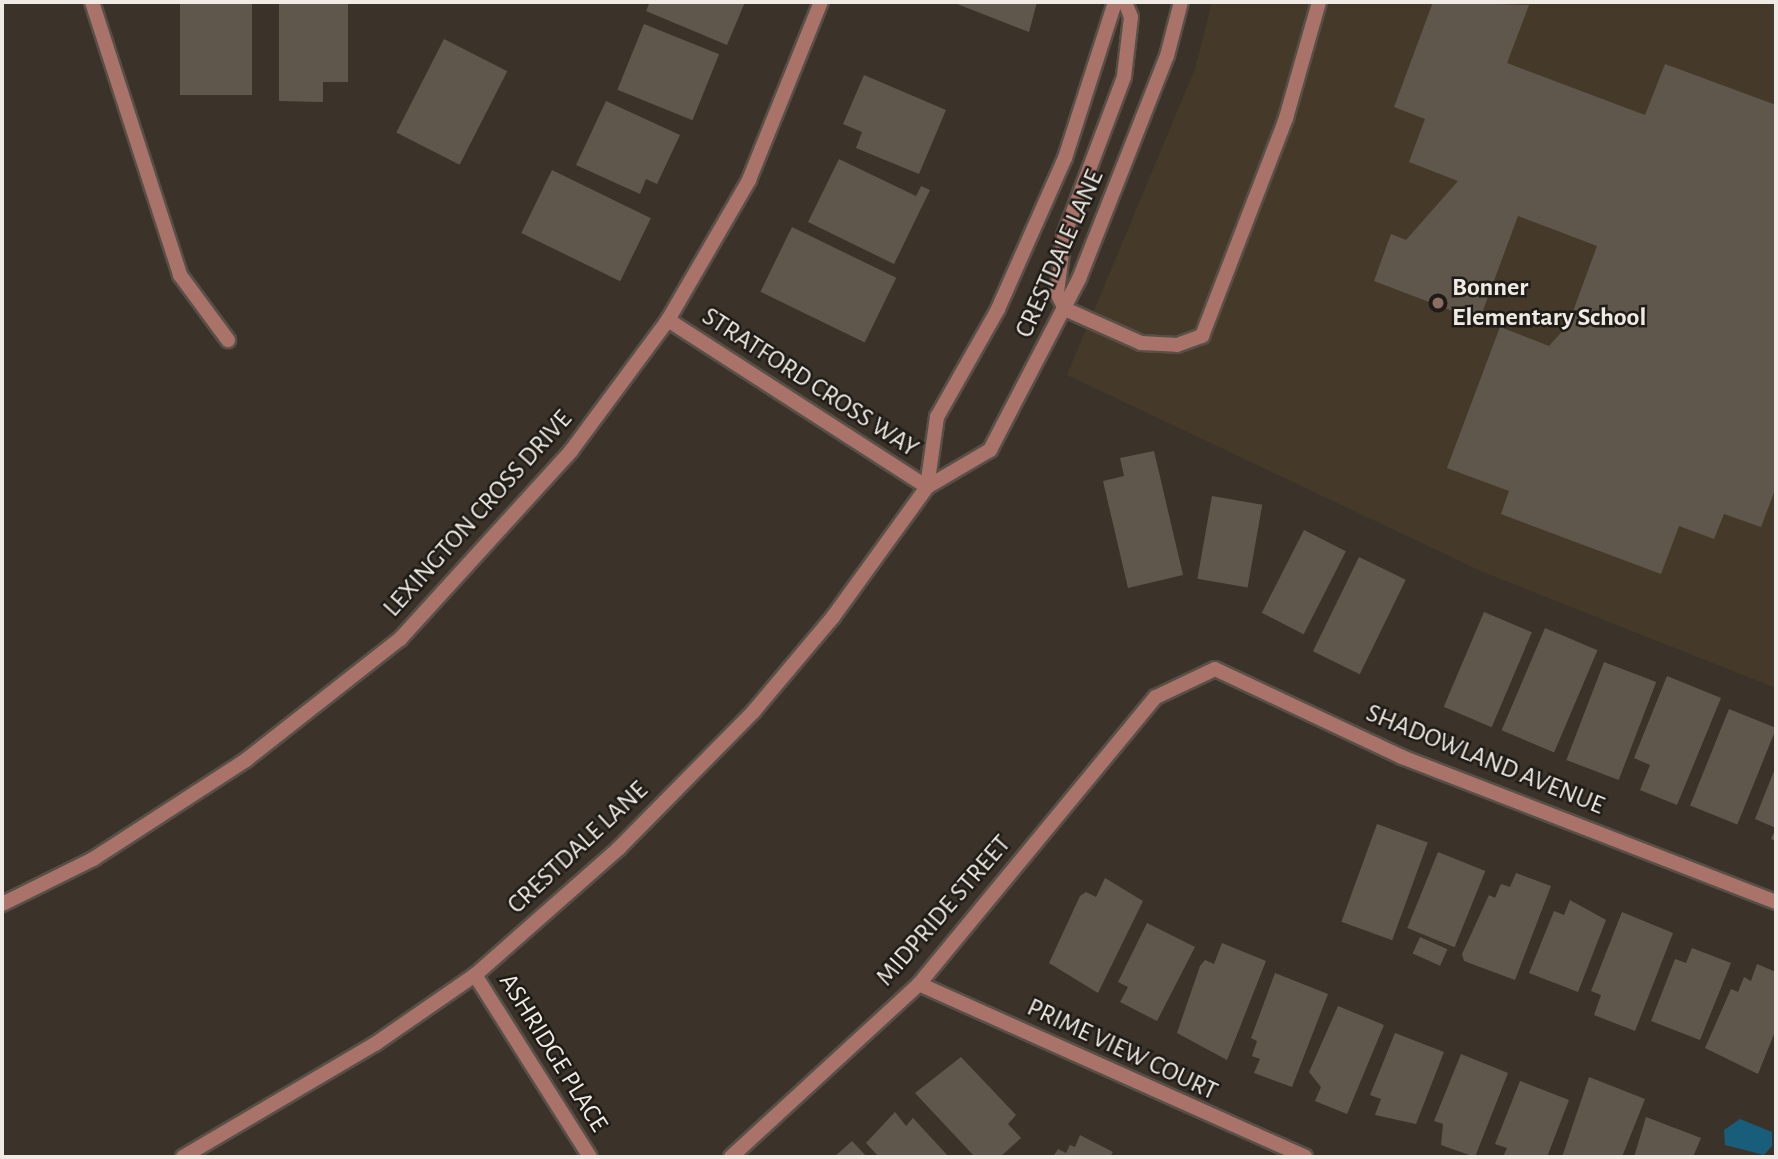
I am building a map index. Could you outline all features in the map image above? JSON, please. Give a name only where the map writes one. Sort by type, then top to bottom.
[{"type":"street","points":[[92,2],[180,275],[228,341]]},
{"type":"street","name":"LEXINGTON CROSS DRIVE","points":[[2,904],[93,859],[246,760],[400,639],[571,451],[667,320],[749,180],[821,2]]},
{"type":"street","name":"CRESTDALE LANE","points":[[927,487],[937,417],[998,309],[1065,158],[1115,2]]},
{"type":"street","points":[[1125,2],[1131,17],[1124,77],[1064,236],[1057,293],[1065,309],[1141,343],[1177,345],[1202,335],[1286,118],[1319,2]]},
{"type":"street","name":"CRESTDALE LANE","points":[[183,1157],[375,1044],[475,975],[619,848],[754,711],[833,617],[927,487],[990,450],[1065,309],[1158,80],[1181,2]]},
{"type":"street","name":"STRATFORD CROSS WAY","points":[[667,320],[927,487]]},
{"type":"street","name":"SHADOWLAND AVENUE","points":[[1181,687],[1215,669],[1402,757],[1776,902]]},
{"type":"street","name":"MIDPRIDE STREET","points":[[731,1157],[919,984],[1156,697],[1181,687]]},
{"type":"street","name":"ASHRIDGE PLACE","points":[[475,975],[590,1157]]},
{"type":"street","name":"PRIME VIEW COURT","points":[[919,984],[1305,1157]]},
{"type":"shaded area","name":"Bonner Elementary School","points":[[1212,2],[1776,2],[1776,688],[1483,572],[1067,375],[1195,69]]},
{"type":"water","points":[[1740,1119],[1772,1132],[1772,1146],[1764,1155],[1725,1145],[1724,1130]]},
{"type":"building","points":[[180,2],[252,2],[252,95],[180,95]]},
{"type":"building","points":[[279,2],[348,2],[348,82],[323,82],[323,102],[279,101]]},
{"type":"building","points":[[650,2],[745,2],[727,45],[646,11]]},
{"type":"building","points":[[952,2],[1037,2],[1029,32]]},
{"type":"building","points":[[1433,2],[1529,5],[1507,63],[1645,115],[1665,64],[1776,105],[1776,487],[1761,527],[1724,514],[1714,539],[1679,526],[1661,574],[1501,514],[1509,491],[1447,468],[1500,327],[1549,346],[1568,325],[1597,246],[1518,216],[1479,321],[1374,281],[1391,234],[1406,240],[1458,181],[1409,162],[1425,119],[1394,107]]},
{"type":"building","points":[[644,24],[719,54],[693,120],[617,90]]},
{"type":"building","points":[[444,39],[507,71],[460,165],[396,133]]},
{"type":"building","points":[[864,75],[946,110],[919,174],[856,148],[862,132],[843,124]]},
{"type":"building","points":[[606,101],[680,135],[657,184],[646,179],[640,194],[576,165]]},
{"type":"building","points":[[839,159],[916,196],[921,186],[930,190],[894,264],[808,222]]},
{"type":"building","points":[[552,170],[651,218],[620,281],[521,233]]},
{"type":"building","points":[[792,227],[896,278],[865,343],[760,292]]},
{"type":"building","points":[[1154,451],[1183,575],[1128,588],[1103,481],[1124,476],[1120,458]]},
{"type":"building","points":[[1212,496],[1262,505],[1248,588],[1197,579]]},
{"type":"building","points":[[1304,530],[1346,551],[1304,634],[1262,613]]},
{"type":"building","points":[[1359,557],[1406,580],[1360,674],[1313,651]]},
{"type":"building","points":[[1484,612],[1532,632],[1492,727],[1444,707]]},
{"type":"building","points":[[1545,628],[1597,650],[1554,752],[1502,730]]},
{"type":"building","points":[[1604,662],[1656,682],[1619,780],[1566,760]]},
{"type":"building","points":[[1667,676],[1721,698],[1677,805],[1640,790],[1650,765],[1634,758]]},
{"type":"building","points":[[1729,709],[1776,728],[1737,825],[1690,805]]},
{"type":"building","points":[[1776,766],[1776,828],[1755,819]]},
{"type":"building","points":[[1377,824],[1428,842],[1392,940],[1341,922]]},
{"type":"building","points":[[1776,828],[1776,841],[1771,839]]},
{"type":"building","points":[[1438,852],[1485,871],[1455,947],[1407,928]]},
{"type":"building","points":[[1516,873],[1551,886],[1515,980],[1464,961],[1462,954],[1489,895],[1495,898],[1501,884],[1510,887]]},
{"type":"building","points":[[1105,878],[1143,901],[1098,993],[1049,963],[1080,896],[1086,892],[1096,897]]},
{"type":"building","points":[[1570,900],[1606,920],[1578,992],[1529,973],[1554,911],[1564,915]]},
{"type":"building","points":[[1622,912],[1673,933],[1635,1031],[1594,1015],[1601,995],[1591,991]]},
{"type":"building","points":[[1147,923],[1195,947],[1157,1021],[1120,1002],[1128,987],[1118,982]]},
{"type":"building","points":[[1420,937],[1447,949],[1440,966],[1413,953]]},
{"type":"building","points":[[1222,943],[1266,961],[1227,1060],[1177,1033],[1200,966],[1205,960],[1214,964]]},
{"type":"building","points":[[1692,948],[1731,963],[1700,1040],[1651,1021],[1675,959],[1686,963]]},
{"type":"building","points":[[1757,964],[1776,972],[1776,1029],[1758,1074],[1705,1048],[1731,989],[1738,992],[1744,977],[1751,981]]},
{"type":"building","points":[[1275,973],[1328,994],[1292,1087],[1254,1073],[1260,1059],[1252,1056],[1257,1041],[1251,1038]]},
{"type":"building","points":[[1338,1006],[1384,1025],[1347,1114],[1315,1101],[1321,1087],[1309,1072]]},
{"type":"building","points":[[1395,1033],[1444,1052],[1416,1124],[1375,1115],[1381,1099],[1370,1095]]},
{"type":"building","points":[[1461,1054],[1508,1073],[1475,1157],[1441,1145],[1443,1124],[1434,1121]]},
{"type":"building","points":[[961,1057],[1016,1115],[1008,1124],[1021,1138],[1000,1157],[975,1157],[915,1093]]},
{"type":"building","points":[[1589,1077],[1645,1099],[1622,1157],[1562,1157]]},
{"type":"building","points":[[1520,1081],[1569,1100],[1547,1157],[1503,1157],[1507,1148],[1495,1144]]},
{"type":"building","points":[[895,1112],[906,1126],[913,1118],[949,1157],[879,1157],[866,1143]]},
{"type":"building","points":[[1646,1117],[1701,1138],[1693,1157],[1634,1157]]},
{"type":"building","points":[[1080,1135],[1113,1152],[1110,1157],[1053,1157],[1058,1149],[1066,1153],[1070,1145],[1075,1147]]},
{"type":"building","points":[[852,1141],[867,1157],[834,1157]]},
{"type":"place","name":"Bonner Elementary School","points":[[1438,303]]}]
